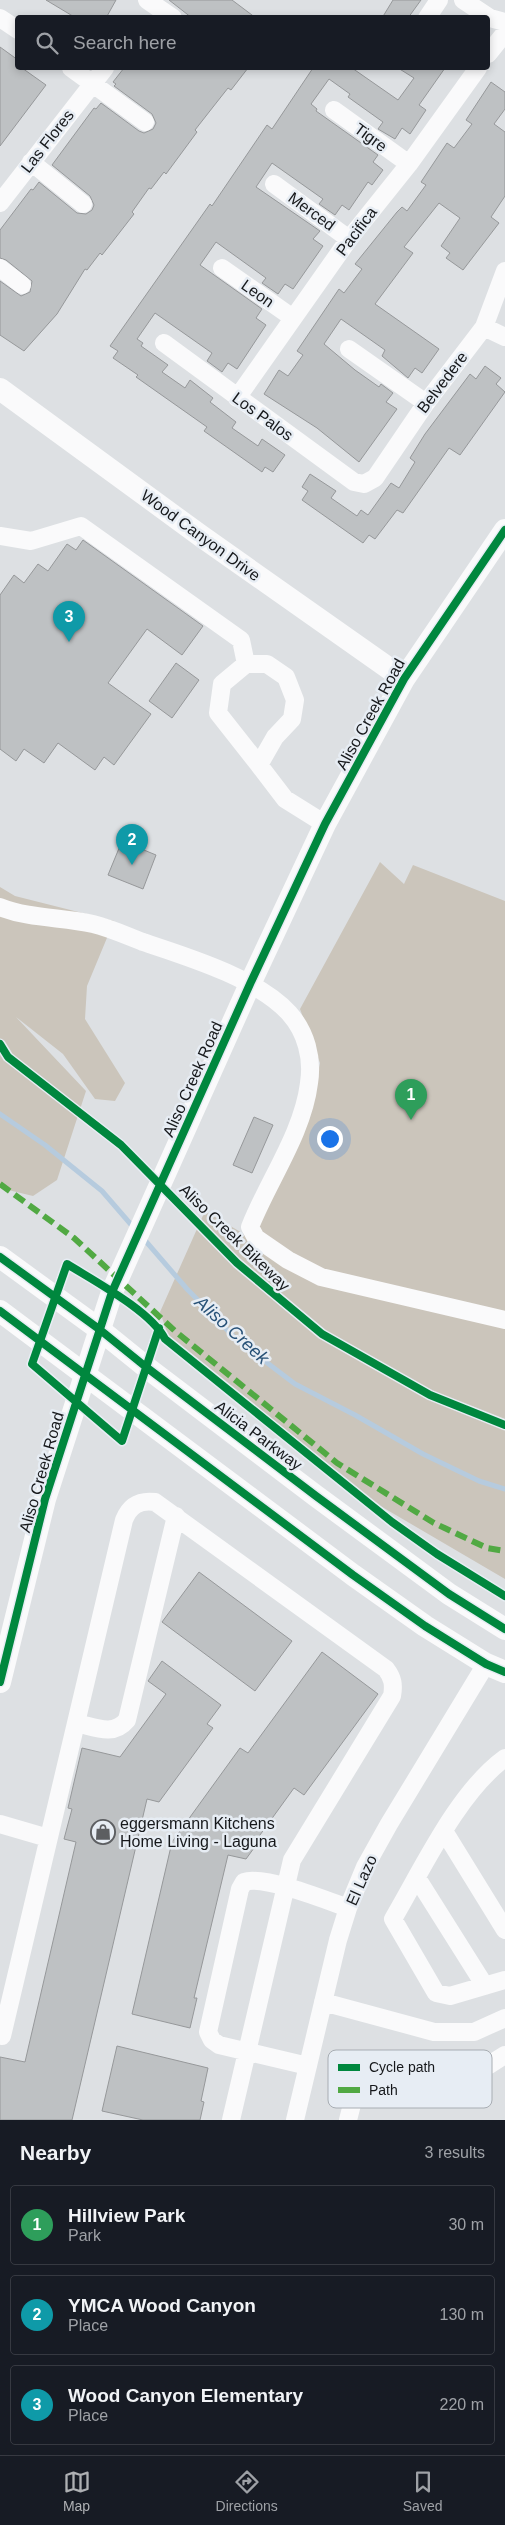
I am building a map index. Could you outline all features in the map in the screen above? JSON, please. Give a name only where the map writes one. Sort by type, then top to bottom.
[{"type":"main road","name":"Wood Canyon Drive","points":[[0,389],[201,536],[404,679]]},
{"type":"main road","name":"Aliso Creek Road","points":[[0,1682],[45,1499],[107,1305],[250,984],[325,824],[404,679],[505,530]]},
{"type":"main road","name":"Alicia Parkway","points":[[0,1258],[99,1329],[153,1373],[449,1594],[505,1628]]},
{"type":"main road","points":[[0,1311],[353,1575],[425,1626],[496,1668]]},
{"type":"street","points":[[429,15],[439,0]]},
{"type":"street","points":[[464,0],[486,15]]},
{"type":"street","points":[[149,7],[166,15]]},
{"type":"street","points":[[0,18],[15,28]]},
{"type":"street","points":[[490,18],[505,22]]},
{"type":"street","points":[[490,52],[505,33]]},
{"type":"street","points":[[74,70],[145,122]]},
{"type":"street","name":"Las Flores","points":[[2,195],[31,162],[103,70]]},
{"type":"street","name":"Pacifica","points":[[237,398],[350,239],[409,164],[477,70]]},
{"type":"street","name":"Tigre","points":[[334,110],[409,164]]},
{"type":"street","points":[[31,162],[83,204]]},
{"type":"street","name":"Merced","points":[[274,184],[350,239]]},
{"type":"street","points":[[0,268],[22,285]]},
{"type":"street","name":"Leon","points":[[222,268],[293,318]]},
{"type":"street","name":"Belvedere","points":[[364,484],[374,478],[426,403],[484,327],[505,271]]},
{"type":"street","points":[[484,327],[505,337]]},
{"type":"street","name":"Los Palos","points":[[164,343],[354,482],[364,484]]},
{"type":"street","points":[[349,349],[426,403]]},
{"type":"street","points":[[0,536],[31,541],[82,526],[241,640],[246,664]]},
{"type":"street","points":[[260,764],[275,738],[292,719],[295,700],[286,677],[267,664],[246,664],[222,684],[218,713],[260,764],[285,799],[325,824]]},
{"type":"street","points":[[0,907],[50,919],[93,924],[187,957],[250,984],[289,1013],[300,1027],[310,1055],[309,1083],[305,1102],[289,1143],[250,1227],[256,1238],[288,1260],[321,1277],[505,1320]]},
{"type":"street","points":[[2,2036],[128,1510],[135,1503],[155,1502],[386,1669],[392,1677],[392,1696],[292,1860],[231,2120]]},
{"type":"street","points":[[76,1723],[113,1731],[120,1728],[127,1720],[176,1516]]},
{"type":"street","name":"El Lazo","points":[[295,2120],[348,1908],[365,1867],[389,1824],[496,1668]]},
{"type":"street","points":[[505,1758],[474,1788],[444,1831],[393,1918],[436,1993],[450,1996],[505,1980]]},
{"type":"street","points":[[0,1824],[48,1838]]},
{"type":"street","points":[[444,1831],[505,1930]]},
{"type":"street","points":[[417,1878],[485,1986]]},
{"type":"street","points":[[308,2066],[219,2045],[212,2040],[208,2032],[238,1899],[244,1882],[252,1879],[286,1887],[348,1908]]},
{"type":"street","points":[[323,2002],[434,2032],[474,2032],[505,2018]]},
{"type":"street","points":[[492,2063],[505,2055]]},
{"type":"shaded area","points":[[380,862],[404,884],[413,865],[505,901],[505,1579],[377,1504],[169,1338],[160,1312],[205,1211],[249,1237],[315,1093],[320,1063],[300,1009]]},
{"type":"shaded area","points":[[0,887],[15,896],[114,921],[87,986],[85,1019],[125,1083],[115,1101],[95,1099],[63,1054],[16,1017],[86,1091],[57,1180],[33,1196],[0,1188]]},
{"type":"building","points":[[46,0],[116,0],[108,15],[71,15]]},
{"type":"building","points":[[169,0],[232,0],[252,15],[188,15]]},
{"type":"building","points":[[393,0],[421,0],[410,15],[384,15]]},
{"type":"building","points":[[0,47],[15,58],[15,70],[25,70],[46,85],[0,146]]},
{"type":"building","points":[[122,70],[246,70],[231,90],[228,88],[195,130],[197,132],[166,174],[164,172],[151,189],[149,188],[132,212],[134,214],[102,255],[100,253],[87,270],[85,269],[57,314],[24,351],[0,335],[0,281],[21,296],[30,292],[32,281],[6,260],[0,258],[0,230],[31,189],[33,190],[39,182],[77,213],[86,214],[92,210],[94,205],[90,196],[52,165],[94,108],[96,109],[101,103],[144,133],[153,129],[156,123],[152,114],[114,86],[116,84],[113,82]]},
{"type":"building","points":[[312,70],[355,70],[398,100],[414,78],[401,70],[444,70],[419,105],[426,110],[410,134],[402,128],[395,139],[378,129],[383,122],[348,97],[350,94],[329,79],[311,104],[317,109],[316,111],[378,155],[373,162],[383,170],[372,185],[368,182],[349,210],[342,205],[335,215],[319,204],[323,199],[272,163],[256,187],[320,231],[313,239],[323,246],[293,289],[285,284],[278,294],[262,283],[266,278],[216,242],[200,265],[262,309],[256,318],[266,325],[237,369],[228,363],[222,372],[207,361],[212,353],[155,313],[137,339],[143,343],[141,346],[168,365],[162,372],[185,388],[190,380],[213,398],[210,402],[236,422],[232,428],[258,446],[262,439],[285,455],[273,472],[265,467],[262,472],[204,431],[207,427],[136,377],[138,375],[113,358],[118,351],[110,346],[210,204],[212,206],[267,125],[272,129]]},
{"type":"building","points":[[491,82],[505,92],[505,109],[494,124],[505,132],[505,196],[491,217],[499,223],[463,270],[446,258],[450,253],[441,246],[460,218],[439,203],[404,247],[413,253],[375,304],[439,349],[422,373],[415,368],[408,378],[382,356],[385,350],[341,319],[324,344],[355,370],[379,387],[381,384],[393,393],[386,402],[397,409],[359,462],[317,428],[264,394],[279,370],[288,376],[303,355],[297,351],[339,289],[344,293],[362,269],[355,264],[397,212],[402,207],[407,211],[426,185],[421,182],[447,143],[454,148],[472,124],[466,120]]},
{"type":"building","points":[[485,366],[501,378],[496,384],[505,392],[460,455],[449,448],[403,513],[397,510],[375,539],[369,535],[363,543],[302,500],[308,491],[302,487],[310,474],[336,491],[331,498],[357,516],[361,510],[368,515],[391,483],[399,488],[415,462],[410,458],[425,434],[470,374],[476,379]]},
{"type":"building","points":[[83,540],[203,626],[182,655],[147,629],[108,683],[151,714],[114,765],[104,757],[95,770],[58,743],[44,763],[24,749],[16,761],[0,749],[0,595],[14,575],[24,583],[38,564],[48,571],[67,544],[76,550]]},
{"type":"building","points":[[176,663],[199,680],[172,718],[149,701]]},
{"type":"building","points":[[122,841],[156,855],[143,889],[108,875]]},
{"type":"building","points":[[254,1117],[273,1125],[252,1173],[233,1165]]},
{"type":"building","points":[[199,1572],[292,1641],[255,1691],[162,1622]]},
{"type":"building","points":[[322,1652],[378,1694],[304,1795],[294,1788],[252,1846],[254,1848],[246,1859],[228,1855],[194,1998],[197,1998],[190,2028],[132,2014],[172,1842],[240,1748],[248,1753]]},
{"type":"building","points":[[162,1661],[221,1705],[207,1724],[213,1728],[159,1802],[147,1799],[72,2120],[0,2120],[0,2057],[25,2062],[76,1842],[64,1839],[72,1809],[68,1808],[82,1748],[120,1757],[166,1694],[148,1681]]},
{"type":"building","points":[[117,2046],[208,2068],[201,2101],[204,2102],[200,2120],[143,2120],[102,2111]]},
{"type":"waterway","name":"Aliso Creek","points":[[0,1114],[45,1145],[102,1191],[134,1228]]},
{"type":"waterway","name":"Aliso Creek","points":[[143,1238],[187,1289],[237,1340],[295,1384],[355,1415],[423,1454],[479,1481],[505,1489]]},
{"type":"marked path","points":[[0,1184],[74,1238],[175,1331],[337,1463],[434,1523],[487,1548],[505,1551]]},
{"type":"cycle path","points":[[0,1682],[45,1499],[112,1292],[250,984],[325,824],[404,679],[505,530]]},
{"type":"cycle path","name":"Aliso Creek Bikeway","points":[[0,1044],[8,1057],[121,1145],[237,1263],[322,1334],[430,1395],[505,1425]]},
{"type":"cycle path","points":[[0,1257],[99,1329],[316,1496],[449,1594],[505,1629]]},
{"type":"cycle path","points":[[159,1328],[122,1441],[32,1364],[67,1264],[135,1307],[158,1328],[165,1339],[392,1522],[437,1554],[505,1596]]},
{"type":"cycle path","points":[[0,1311],[353,1575],[425,1626],[486,1664],[505,1672]]},
{"type":"place","name":"Wood Canyon Elementary","points":[[69,642]]},
{"type":"place","name":"YMCA Wood Canyon","points":[[132,865]]},
{"type":"place","name":"Hillview Park","points":[[411,1120]]},
{"type":"place","name":"eggersmann Kitchens Home Living - Laguna","points":[[103,1832]]}]
